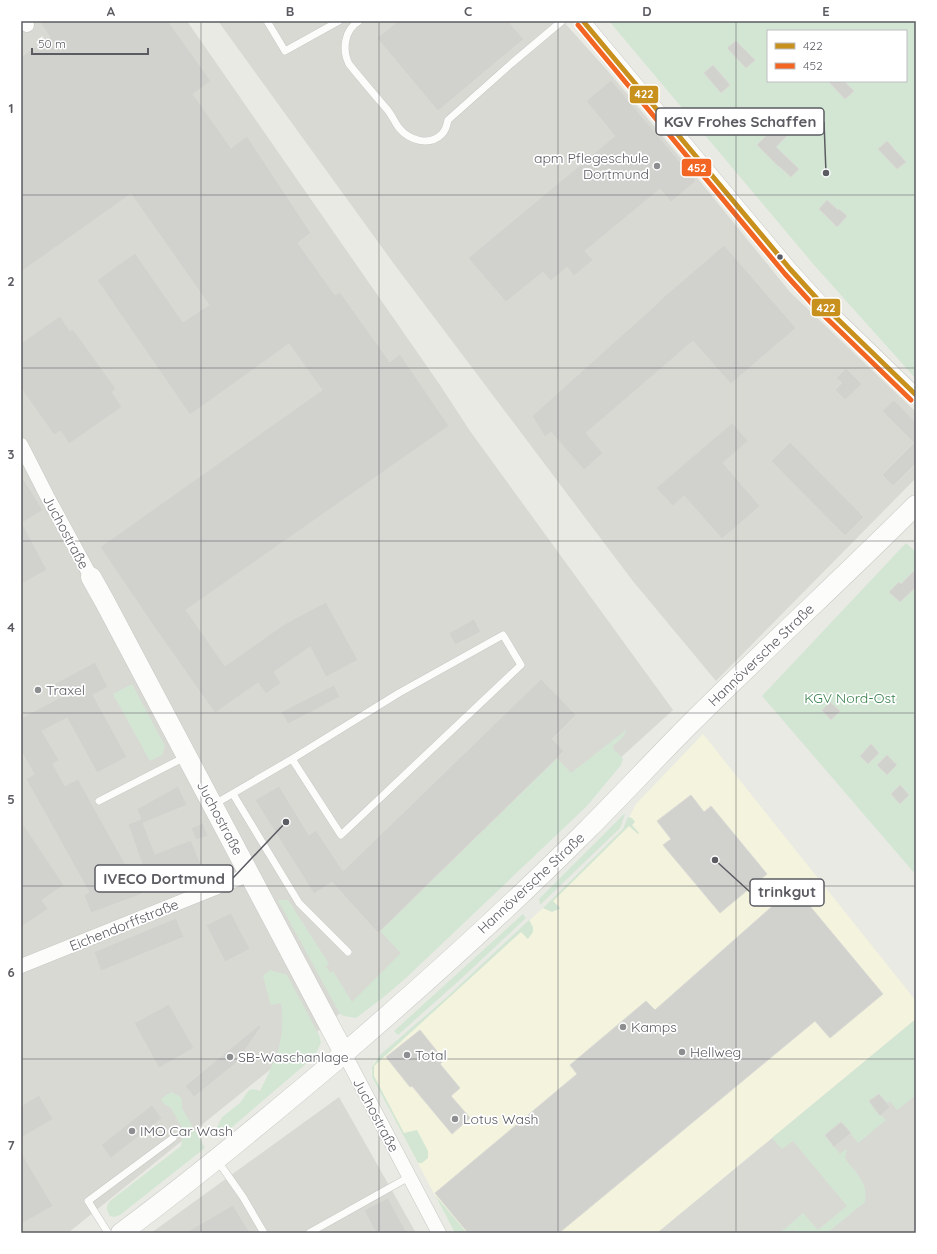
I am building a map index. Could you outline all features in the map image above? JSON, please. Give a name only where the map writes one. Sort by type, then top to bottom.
[{"type":"main road","name":"Hannöversche Straße","points":[[121,1233],[254,1130],[410,996],[521,894],[589,828],[691,723],[916,505]]},
{"type":"main road","name":"Juchostraße","points":[[91,577],[344,1053]]},
{"type":"street","points":[[583,21],[790,269],[820,302],[916,396]]},
{"type":"street","name":"Juchostraße","points":[[21,445],[91,577]]},
{"type":"street","name":"Eichendorffstraße","points":[[21,966],[250,874]]},
{"type":"street","name":"Juchostraße","points":[[344,1053],[439,1233]]},
{"type":"lane","points":[[267,21],[285,51],[339,21]]},
{"type":"lane","points":[[359,21],[348,30],[345,47],[346,57],[349,64],[390,112],[399,128],[411,138],[420,142],[432,140],[442,135],[446,129],[448,120],[562,21]]},
{"type":"lane","points":[[213,806],[399,693],[503,635],[521,665],[342,835],[292,759]]},
{"type":"lane","points":[[99,801],[187,756]]},
{"type":"lane","points":[[233,794],[299,903],[348,952]]},
{"type":"lane","points":[[108,1233],[88,1201],[173,1138]]},
{"type":"lane","points":[[217,1160],[243,1197],[264,1233]]},
{"type":"lane","points":[[309,1233],[409,1177]]},
{"type":"shaded area","points":[[21,21],[187,21],[440,385],[470,431],[673,710],[344,1010],[68,1233],[21,1233]]},
{"type":"shaded area","points":[[218,21],[563,21],[607,70],[790,292],[916,412],[916,478],[716,681],[632,580],[394,264]]},
{"type":"shaded area","points":[[703,734],[916,1001],[916,1019],[657,1233],[455,1233],[372,1077],[371,1072],[374,1062],[543,908],[623,829],[636,804]]},
{"type":"shaded area","points":[[916,1019],[916,1233],[657,1233],[754,1153]]},
{"type":"shaded area","points":[[339,1097],[416,1233],[151,1233]]},
{"type":"green space","points":[[609,21],[916,21],[916,379],[814,265]]},
{"type":"green space","name":"KGV Nord-Ost","points":[[906,543],[916,552],[916,875],[762,696]]},
{"type":"green space","points":[[132,684],[165,746],[162,755],[150,761],[113,694]]},
{"type":"green space","points":[[626,730],[624,736],[613,746],[614,750],[623,759],[621,765],[587,806],[406,978],[385,996],[356,1018],[340,1014],[278,900],[288,900],[329,964],[326,966],[330,973],[333,971],[352,1002],[401,953],[380,931],[557,758],[571,773]]},
{"type":"green space","points":[[624,814],[620,828],[540,905],[539,899]]},
{"type":"green space","points":[[628,817],[632,818],[635,822],[632,825],[639,833],[638,834],[629,826],[553,901],[560,908],[559,909],[552,912],[543,908],[623,829]]},
{"type":"green space","points":[[523,914],[526,918],[462,978],[398,1035],[394,1031]]},
{"type":"green space","points":[[529,920],[533,927],[533,932],[528,939],[521,932],[374,1066],[374,1076],[404,1133],[417,1130],[428,1151],[428,1158],[422,1163],[418,1163],[372,1077],[372,1067],[380,1055],[448,996]]},
{"type":"green space","points":[[270,970],[287,975],[319,1035],[321,1043],[316,1053],[307,1063],[224,1134],[217,1133],[216,1129],[222,1117],[240,1103],[249,1090],[253,1089],[260,1091],[275,1059],[281,1039],[282,1017],[281,1003],[271,1005],[263,976]]},
{"type":"green space","points":[[916,1019],[916,1095],[897,1110],[890,1101],[887,1103],[879,1094],[869,1101],[886,1120],[858,1143],[841,1122],[825,1135],[840,1154],[846,1149],[846,1160],[861,1179],[863,1184],[866,1196],[865,1202],[827,1233],[795,1233],[793,1230],[788,1233],[780,1233],[803,1213],[818,1230],[847,1206],[793,1141],[782,1149],[772,1138]]},
{"type":"green space","points":[[171,1092],[182,1099],[182,1108],[205,1148],[120,1215],[114,1217],[110,1216],[107,1208],[110,1201],[181,1146],[183,1135],[182,1128],[171,1108],[164,1104],[161,1099]]},
{"type":"green space","points":[[435,1195],[467,1233],[455,1233]]},
{"type":"building","points":[[39,21],[168,21],[211,81],[193,94],[231,148],[247,136],[311,233],[298,243],[335,295],[340,292],[390,362],[400,354],[449,426],[186,610],[225,666],[283,625],[326,602],[358,660],[326,677],[310,647],[274,672],[281,683],[266,694],[258,683],[215,713],[100,547],[322,390],[289,344],[190,415],[97,280],[135,253],[183,322],[209,305],[131,194],[21,272],[21,57],[50,37]]},
{"type":"building","points":[[398,21],[508,21],[524,39],[438,111],[377,38]]},
{"type":"building","points":[[736,41],[755,60],[746,68],[727,48]]},
{"type":"building","points":[[713,65],[730,85],[721,93],[704,73]]},
{"type":"building","points":[[611,80],[696,181],[671,202],[660,189],[585,251],[593,260],[574,276],[567,267],[551,281],[543,272],[506,302],[468,258],[615,136],[586,101]]},
{"type":"building","points":[[829,82],[845,82],[854,91],[845,99]]},
{"type":"building","points":[[791,110],[801,121],[776,147],[799,169],[791,177],[757,145]]},
{"type":"building","points":[[887,141],[906,162],[897,169],[878,149]]},
{"type":"building","points":[[827,200],[847,216],[837,227],[819,209]]},
{"type":"building","points":[[724,245],[796,328],[731,384],[693,341],[586,433],[603,453],[584,470],[551,432],[545,437],[532,416],[659,301]]},
{"type":"building","points":[[60,316],[70,331],[73,329],[116,389],[112,392],[122,407],[69,444],[61,431],[54,435],[21,388],[21,343]]},
{"type":"building","points":[[846,368],[862,384],[845,400],[835,390],[842,383],[836,378]]},
{"type":"building","points":[[894,400],[916,423],[916,463],[893,486],[882,475],[914,443],[882,411]]},
{"type":"building","points":[[732,423],[748,441],[723,463],[760,506],[722,539],[684,496],[673,506],[656,488]]},
{"type":"building","points":[[790,442],[864,517],[845,536],[771,461]]},
{"type":"building","points":[[21,475],[43,510],[22,523],[47,570],[21,584]]},
{"type":"building","points":[[916,569],[916,587],[900,602],[889,592],[899,582],[901,584]]},
{"type":"building","points":[[474,619],[481,632],[455,645],[449,633]]},
{"type":"building","points":[[95,662],[108,687],[93,695],[127,757],[97,773],[67,718],[42,731],[59,760],[53,764],[65,786],[78,779],[142,894],[91,913],[84,895],[89,892],[26,779],[34,774],[21,751],[21,718],[61,697],[54,684]]},
{"type":"building","points":[[541,679],[576,715],[552,739],[564,751],[378,933],[332,882],[314,894],[255,800],[279,786],[309,835],[316,830],[343,871]]},
{"type":"building","points":[[334,685],[340,697],[288,724],[281,712]]},
{"type":"building","points":[[830,702],[840,711],[831,720],[822,710]]},
{"type":"building","points":[[871,744],[879,753],[868,764],[860,756]]},
{"type":"building","points":[[887,755],[897,765],[887,775],[877,765]]},
{"type":"building","points":[[900,785],[909,795],[900,804],[891,794]]},
{"type":"building","points":[[178,786],[187,805],[143,823],[155,854],[191,840],[204,872],[172,885],[171,882],[151,890],[128,824],[141,819],[137,809]]},
{"type":"building","points":[[691,795],[704,812],[711,806],[767,874],[720,913],[663,845],[671,839],[657,821]]},
{"type":"building","points":[[21,821],[64,885],[42,900],[48,909],[21,927]]},
{"type":"building","points":[[203,823],[208,836],[196,840],[191,828]]},
{"type":"building","name":"Hellweg","points":[[794,887],[883,994],[830,1038],[815,1021],[559,1233],[468,1233],[435,1193],[577,1074],[570,1065],[646,1001],[655,1010]]},
{"type":"building","points":[[231,913],[250,949],[225,962],[206,925]]},
{"type":"building","points":[[176,918],[184,937],[101,971],[94,952]]},
{"type":"building","points":[[169,1004],[194,1048],[159,1068],[134,1023]]},
{"type":"building","name":"SB-Waschanlage","points":[[259,1025],[261,1027],[236,1063],[194,1097],[185,1086]]},
{"type":"building","points":[[420,1030],[444,1060],[440,1064],[460,1088],[451,1096],[470,1118],[452,1134],[412,1086],[410,1087],[386,1057]]},
{"type":"building","points":[[879,1094],[890,1107],[880,1116],[869,1101]]},
{"type":"building","points":[[39,1095],[53,1119],[21,1138],[21,1106]]},
{"type":"building","name":"IMO Car Wash","points":[[152,1105],[162,1118],[111,1158],[101,1145]]},
{"type":"building","points":[[841,1122],[851,1133],[834,1147],[825,1135]]},
{"type":"building","points":[[21,1152],[53,1206],[21,1224]]},
{"type":"building","points":[[388,1198],[407,1233],[376,1233],[364,1210]]},
{"type":"building","points":[[233,1205],[250,1233],[185,1233]]},
{"type":"transit line","name":"422","points":[[583,21],[790,269],[820,302],[916,395]]},
{"type":"transit line","name":"452","points":[[578,25],[785,274],[815,307],[911,400]]},
{"type":"place","name":"apm Pflegeschule Dortmund","points":[[657,166]]},
{"type":"place","name":"KGV Frohes Schaffen","points":[[826,173]]},
{"type":"place","name":"Traxel","points":[[38,690]]},
{"type":"place","name":"IVECO Dortmund","points":[[286,822]]},
{"type":"place","name":"trinkgut","points":[[715,860]]},
{"type":"place","name":"Kamps","points":[[623,1027]]},
{"type":"place","name":"Hellweg","points":[[682,1052]]},
{"type":"place","name":"Total","points":[[407,1055]]},
{"type":"place","name":"SB-Waschanlage","points":[[230,1057]]},
{"type":"place","name":"Lotus Wash","points":[[455,1119]]},
{"type":"place","name":"IMO Car Wash","points":[[132,1131]]}]
